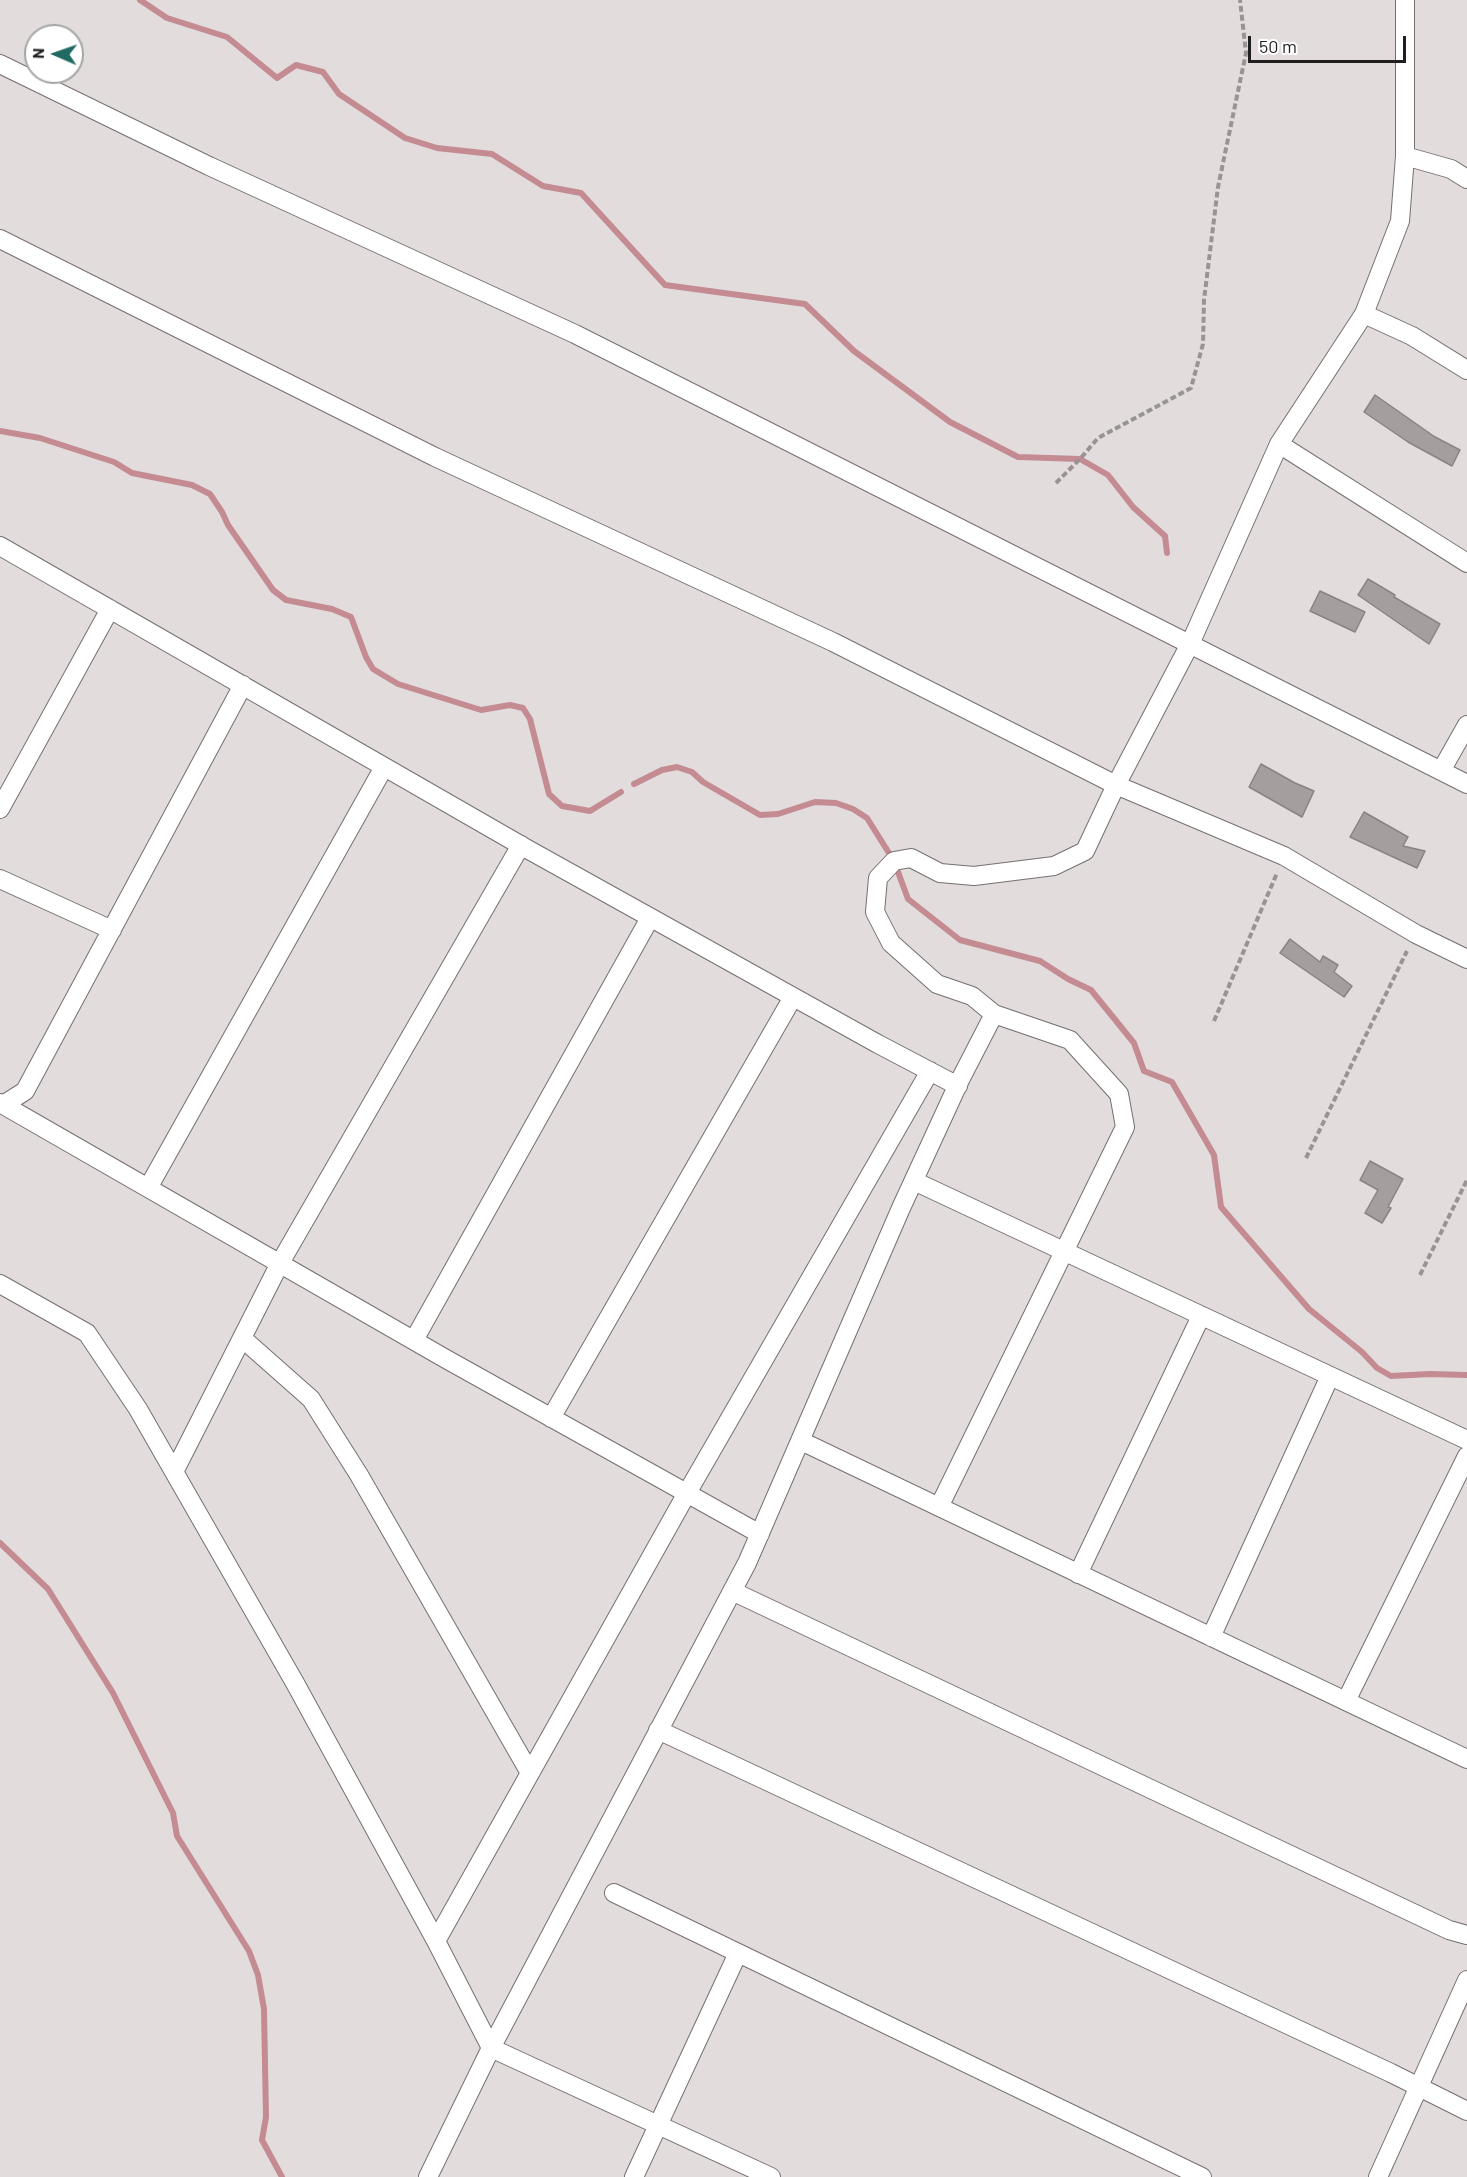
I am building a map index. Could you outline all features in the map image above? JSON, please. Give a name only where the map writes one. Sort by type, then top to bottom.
[{"type":"street","points":[[939,1507],[1125,1127],[1119,1094],[1070,1040],[994,1014],[972,996],[937,984],[891,943],[875,912],[878,878],[894,861],[911,858],[940,873],[974,876],[1054,867],[1085,851],[1116,785],[1190,644],[1279,444],[1364,314],[1400,221],[1405,156],[1405,0]]},
{"type":"street","points":[[0,64],[209,166],[575,334],[1467,784]]},
{"type":"street","points":[[1405,156],[1451,169],[1467,180]]},
{"type":"street","points":[[0,240],[435,457],[833,642],[1116,785],[1284,856],[1416,934],[1467,959]]},
{"type":"street","points":[[1364,314],[1412,336],[1467,370]]},
{"type":"street","points":[[1279,444],[1467,563]]},
{"type":"street","points":[[0,546],[650,918],[958,1086]]},
{"type":"street","points":[[0,809],[110,609]]},
{"type":"street","points":[[1,1104],[24,1091],[243,686]]},
{"type":"street","points":[[1441,771],[1467,725]]},
{"type":"street","points":[[148,1188],[384,766]]},
{"type":"street","points":[[174,1472],[280,1263],[521,845]]},
{"type":"street","points":[[0,879],[112,930]]},
{"type":"street","points":[[414,1340],[650,918]]},
{"type":"street","points":[[552,1418],[793,997]]},
{"type":"street","points":[[428,2177],[491,2048],[760,1534],[914,1181],[994,1014]]},
{"type":"street","points":[[436,1941],[687,1493],[930,1071]]},
{"type":"street","points":[[1,1104],[760,1534]]},
{"type":"street","points":[[914,1181],[1467,1440]]},
{"type":"street","points":[[0,1284],[87,1333],[138,1408],[296,1683],[436,1941],[491,2048],[771,2177]]},
{"type":"street","points":[[1078,1574],[1202,1316]]},
{"type":"street","points":[[242,1338],[311,1399],[359,1475],[530,1773]]},
{"type":"street","points":[[1211,1637],[1330,1376]]},
{"type":"street","points":[[801,1441],[1467,1759]]},
{"type":"street","points":[[1346,1701],[1467,1456]]},
{"type":"street","points":[[732,1591],[1438,1925],[1467,1935]]},
{"type":"street","points":[[658,1730],[1467,2111]]},
{"type":"street","points":[[614,1893],[1202,2177]]},
{"type":"street","points":[[634,2177],[738,1953]]},
{"type":"street","points":[[1378,2177],[1467,1980]]},
{"type":"path","points":[[1056,483],[1098,438],[1191,388],[1203,344],[1204,300],[1218,187],[1246,53],[1240,0]]},
{"type":"path","points":[[1214,1022],[1284,856]]},
{"type":"path","points":[[1306,1158],[1416,934]]},
{"type":"path","points":[[1420,1275],[1467,1180]]},
{"type":"building","points":[[1375,395],[1435,437],[1460,450],[1452,466],[1408,442],[1364,412]]},
{"type":"building","points":[[1368,579],[1440,624],[1429,644],[1358,595]]},
{"type":"building","points":[[1320,591],[1365,612],[1355,632],[1310,611]]},
{"type":"building","points":[[1261,764],[1314,791],[1302,817],[1249,787]]},
{"type":"building","points":[[1364,812],[1408,837],[1403,846],[1425,851],[1417,868],[1350,837]]},
{"type":"building","points":[[1290,939],[1320,962],[1323,956],[1338,965],[1334,972],[1352,986],[1344,997],[1280,953]]},
{"type":"building","points":[[1370,1161],[1403,1179],[1382,1223],[1365,1213],[1378,1190],[1360,1180]]},
{"type":"waterway","points":[[140,0],[167,18],[227,37],[277,78],[296,65],[323,72],[339,94],[405,138],[437,148],[492,154],[543,186],[581,193],[665,285],[805,304],[854,351],[950,422],[1018,457],[1080,459],[1108,475],[1133,507],[1165,536],[1167,553]]},
{"type":"waterway","points":[[0,431],[40,438],[114,462],[132,473],[192,485],[210,494],[228,525],[273,590],[286,600],[332,609],[351,617],[373,669],[398,684],[481,710],[510,705],[523,708],[530,719],[549,794],[562,806],[590,811],[621,792]]},
{"type":"waterway","points":[[634,784],[662,770],[677,767],[692,772],[703,782],[760,815],[778,814],[815,802],[836,803],[853,809],[867,818],[894,861],[908,899],[960,940],[1040,961],[1068,979],[1091,990],[1134,1043],[1144,1071],[1172,1082],[1214,1155],[1221,1207],[1309,1309],[1362,1352],[1377,1368],[1391,1376],[1467,1375]]},
{"type":"waterway","points":[[0,1543],[48,1589],[113,1693],[173,1813],[177,1836],[249,1951],[258,1975],[264,2009],[266,2117],[262,2140],[282,2177]]}]
